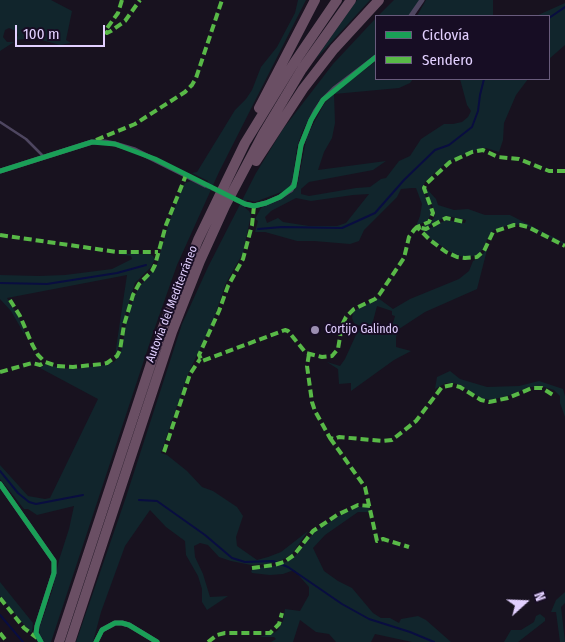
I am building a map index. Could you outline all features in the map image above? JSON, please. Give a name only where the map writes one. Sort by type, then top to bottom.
[{"type":"highway","points":[[245,143],[254,118],[315,0]]},
{"type":"highway","name":"Autovía del Mediterráneo","points":[[59,642],[163,327],[198,240],[245,143],[294,63],[337,0]]},
{"type":"highway","name":"Autovía del Mediterráneo","points":[[70,642],[172,332],[200,262],[225,206],[263,134],[302,69],[351,0]]},
{"type":"highway","points":[[225,206],[236,194],[269,139],[303,89],[340,43],[380,0]]},
{"type":"street","points":[[413,15],[422,0]]},
{"type":"street","points":[[244,204],[254,206],[280,197],[291,190],[296,181],[301,145],[315,112],[334,89],[375,58]]},
{"type":"street","points":[[0,171],[92,142],[115,144],[154,159],[206,185]]},
{"type":"street","points":[[0,484],[54,561],[54,573],[37,626],[36,633],[41,642]]},
{"type":"street","points":[[96,642],[102,630],[122,623],[129,625],[157,642]]},
{"type":"lane","points":[[0,122],[26,139],[44,157]]},
{"type":"shaded area","points":[[0,0],[51,0],[72,11],[66,40],[71,43],[60,45],[34,38],[16,40],[18,35],[16,31],[9,28],[5,30],[3,37],[7,42],[14,42],[0,51]]},
{"type":"shaded area","points":[[298,0],[306,0],[219,172],[177,265],[51,642],[44,642],[39,629],[52,591],[74,506],[37,515],[28,509],[24,509],[0,479],[0,465],[28,496],[50,498],[98,399],[40,368],[45,364],[75,369],[105,365],[114,362],[119,356],[132,302],[139,287],[156,267],[181,190],[185,183],[191,181],[206,187],[208,181],[192,173],[197,172],[235,110],[252,90],[261,67],[277,47],[295,13]]},
{"type":"shaded area","points":[[357,0],[370,0],[315,60],[335,31]]},
{"type":"shaded area","points":[[394,0],[420,0],[410,15],[379,15]]},
{"type":"shaded area","points":[[426,0],[493,0],[493,15],[418,15]]},
{"type":"shaded area","points":[[565,3],[565,45],[550,58],[550,15],[538,15]]},
{"type":"shaded area","points":[[375,19],[375,55],[330,90],[318,102],[302,132],[297,147],[292,183],[289,189],[255,202],[247,200],[243,206],[251,215],[243,253],[226,283],[212,324],[188,374],[161,453],[167,455],[187,471],[202,487],[213,491],[237,507],[243,516],[236,537],[237,546],[257,560],[281,552],[308,531],[292,554],[282,560],[268,564],[251,565],[231,561],[219,557],[208,545],[200,543],[194,546],[195,557],[203,574],[210,597],[228,596],[207,610],[202,602],[202,589],[198,576],[186,555],[185,541],[166,527],[150,510],[125,546],[101,612],[93,642],[76,642],[126,497],[182,324],[208,267],[256,173],[283,129],[333,64]]},
{"type":"shaded area","points":[[375,62],[375,80],[412,80],[399,88],[334,94],[335,123],[332,138],[324,152],[318,170],[386,161],[373,170],[309,182],[301,189],[301,194],[309,196],[370,187],[381,179],[386,178],[399,161],[410,156],[421,139],[444,124],[462,122],[471,111],[467,105],[460,80],[527,80],[516,95],[504,123],[503,140],[499,152],[486,148],[469,152],[446,163],[426,181],[423,191],[432,209],[427,221],[416,226],[422,204],[416,188],[412,188],[401,189],[397,197],[364,230],[359,241],[350,244],[297,241],[265,232],[255,232],[258,221],[255,219],[261,208],[290,194],[297,186],[307,136],[324,104],[333,94]],"holes":[[[369,194],[346,223],[337,226],[309,226],[283,222],[278,218],[267,223],[265,217],[271,211],[296,198],[311,201]]]},
{"type":"shaded area","points":[[426,188],[436,199],[438,205],[454,210],[468,209],[485,215],[510,215],[565,243],[565,245],[527,226],[512,224],[494,230],[477,255],[468,257],[457,256],[429,238],[421,229],[426,230],[446,220],[465,223],[466,220],[447,216],[426,228],[421,227],[434,218],[435,212],[425,190]]},
{"type":"shaded area","points":[[488,246],[477,289],[425,312],[399,329],[396,337],[396,347],[411,351],[394,360],[351,391],[351,383],[339,384],[338,369],[327,362],[340,366],[345,359],[360,326],[354,323],[352,318],[353,313],[357,309],[378,298],[393,309],[410,299],[459,279],[469,271],[473,261],[481,257]],"holes":[[[377,306],[392,311],[392,315],[395,316],[391,330],[372,325]]]},
{"type":"shaded area","points":[[118,254],[150,254],[155,259],[151,267],[135,283],[115,355],[127,275],[7,298],[19,317],[26,337],[11,311],[0,299],[0,275],[65,275],[112,269],[132,259],[131,256]]},
{"type":"shaded area","points":[[450,371],[460,379],[487,387],[519,386],[539,381],[563,389],[565,417],[560,403],[560,396],[554,390],[544,387],[529,387],[511,395],[491,400],[480,398],[460,385],[453,383],[446,383],[435,389],[437,377]]},
{"type":"shaded area","points":[[358,507],[369,507],[370,512],[358,512],[325,535],[313,548],[324,571],[352,588],[373,613],[381,618],[390,618],[399,623],[401,619],[418,616],[426,620],[451,642],[412,642],[375,634],[371,642],[336,642],[329,634],[316,632],[300,620],[293,642],[271,642],[276,639],[274,637],[259,637],[278,630],[283,621],[285,609],[300,611],[309,595],[309,587],[294,570],[283,574],[270,575],[252,573],[251,571],[255,568],[274,566],[288,561],[296,555],[314,532],[342,514]]},
{"type":"shaded area","points":[[0,582],[33,623],[32,632],[0,596]]},
{"type":"shaded area","points":[[565,592],[565,603],[561,607],[565,642],[560,642],[556,612],[551,612],[556,600]]},
{"type":"shaded area","points":[[540,614],[545,618],[545,621],[518,642],[504,642],[511,630],[521,630],[534,622],[536,616]]},
{"type":"waterway","points":[[550,17],[565,7]]},
{"type":"waterway","points":[[258,229],[282,227],[342,228],[375,213],[404,180],[435,150],[449,145],[472,127],[478,111],[484,80]]},
{"type":"waterway","points":[[0,283],[47,284],[117,273],[146,265]]},
{"type":"waterway","points":[[0,471],[18,493],[29,502],[36,504],[83,495]]},
{"type":"waterway","points":[[139,500],[157,501],[205,535],[232,558],[245,562],[273,561],[288,567],[342,604],[369,619],[434,642]]},
{"type":"waterway","points":[[0,615],[23,642]]},
{"type":"tunnel","points":[[205,185],[221,192]]},
{"type":"tunnel","points":[[228,196],[245,204]]},
{"type":"marked path","points":[[122,0],[118,13],[105,31],[107,33],[125,21],[140,0]]},
{"type":"marked path","points":[[96,140],[135,124],[185,92],[192,85],[222,0]]},
{"type":"marked path","points":[[565,171],[549,171],[519,159],[498,157],[483,150],[472,152],[450,162],[426,184],[424,188],[433,213],[429,222],[417,227],[430,240],[446,252],[457,257],[477,257],[484,251],[493,232],[514,225],[528,227],[565,246]]},
{"type":"marked path","points":[[0,372],[32,363],[40,365],[45,362],[57,366],[73,367],[102,364],[117,356],[133,295],[139,284],[152,271],[155,265],[166,225],[186,175]]},
{"type":"marked path","points":[[254,206],[252,225],[243,259],[228,286],[199,355],[202,361],[285,330],[288,331],[306,353],[322,357],[332,356],[338,349],[342,325],[346,317],[354,309],[375,299],[379,295],[404,258],[409,237],[414,230],[417,227],[426,229],[446,218],[465,222]]},
{"type":"marked path","points":[[0,235],[117,252],[158,252]]},
{"type":"marked path","points":[[10,300],[20,316],[38,355],[45,362]]},
{"type":"marked path","points":[[309,354],[307,366],[312,402],[330,438],[334,439],[339,437],[383,441],[392,440],[416,421],[442,387],[452,385],[460,387],[481,400],[489,402],[508,398],[532,388],[542,388],[553,395]]},
{"type":"marked path","points":[[164,452],[190,374],[200,359]]},
{"type":"marked path","points":[[330,438],[365,487],[377,541],[383,539],[409,547]]},
{"type":"marked path","points":[[252,568],[284,562],[294,555],[313,531],[337,515],[358,505],[370,506]]},
{"type":"marked path","points":[[0,598],[24,628],[37,638]]},
{"type":"marked path","points":[[208,642],[217,635],[225,633],[270,633],[279,624],[282,613]]},
{"type":"marked path","points":[[0,633],[7,642]]},
{"type":"cycle path","points":[[0,171],[92,142],[115,144],[155,159],[245,204],[254,206],[266,203],[280,197],[294,186],[301,145],[311,120],[323,100],[375,58]]},
{"type":"cycle path","points":[[0,484],[54,561],[54,573],[37,626],[36,633],[41,642]]},
{"type":"cycle path","points":[[96,642],[102,630],[115,623],[129,625],[157,642]]},
{"type":"place","name":"Cortijo Galindo","points":[[315,330]]}]
